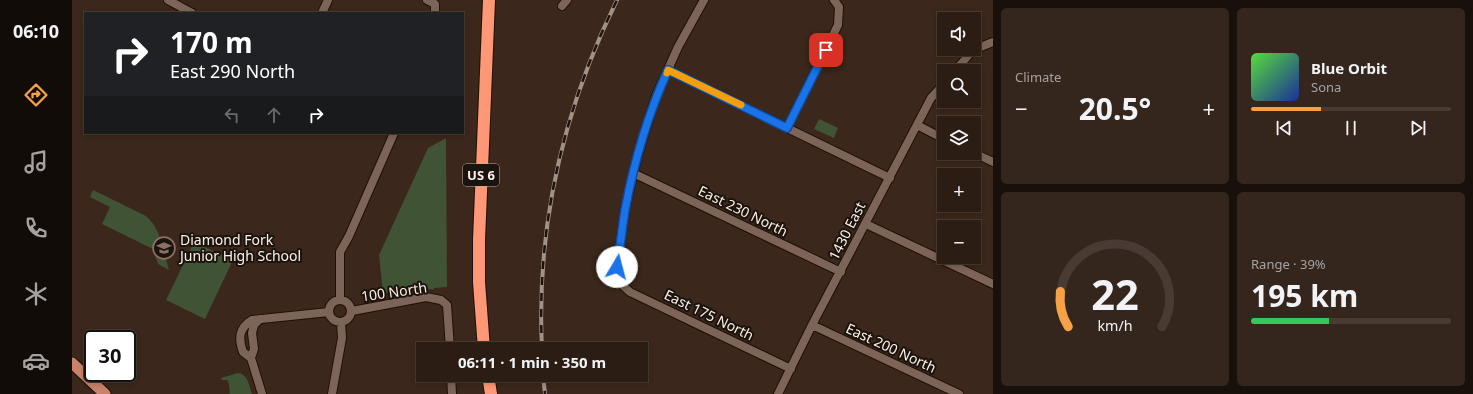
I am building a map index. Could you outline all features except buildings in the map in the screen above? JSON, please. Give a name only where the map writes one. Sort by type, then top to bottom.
[{"type":"highway","name":"US 6","points":[[483,342],[479,282],[479,240],[489,0]]},
{"type":"highway","points":[[489,382],[491,394]]},
{"type":"main road","points":[[72,362],[104,394]]},
{"type":"street","points":[[168,0],[190,12]]},
{"type":"street","points":[[322,12],[328,0]]},
{"type":"street","points":[[427,0],[435,4],[435,12]]},
{"type":"street","points":[[633,173],[656,96],[678,47],[704,0]]},
{"type":"street","points":[[787,128],[838,24],[840,15],[836,3]]},
{"type":"street","points":[[962,64],[973,50],[993,42]]},
{"type":"street","points":[[668,70],[890,178]]},
{"type":"street","name":"1430 East","points":[[778,394],[931,98],[937,92]]},
{"type":"street","points":[[917,125],[937,135]]},
{"type":"street","points":[[340,300],[340,252],[350,236],[394,134]]},
{"type":"street","points":[[981,156],[993,162]]},
{"type":"street","name":"East 230 North","points":[[633,173],[841,272]]},
{"type":"street","name":"East 175 North","points":[[633,173],[625,209],[617,267],[619,282],[630,292],[791,369]]},
{"type":"street","points":[[866,224],[993,284]]},
{"type":"street","name":"100 North","points":[[352,311],[426,297],[441,300],[447,305],[450,342]]},
{"type":"street","points":[[340,300],[347,302],[352,311],[349,318],[341,322],[332,319],[329,312],[331,305],[340,300]]},
{"type":"street","points":[[262,394],[251,358],[254,349],[252,333],[254,325],[260,319],[329,312]]},
{"type":"street","points":[[332,394],[342,338],[341,322]]},
{"type":"street","name":"East 200 North","points":[[812,326],[959,394]]},
{"type":"street","points":[[451,382],[452,394]]},
{"type":"green space","points":[[819,119],[838,128],[834,138],[814,129]]},
{"type":"green space","points":[[446,138],[447,287],[434,288],[433,290],[383,293],[379,255],[428,148]]},
{"type":"green space","points":[[93,190],[146,216],[151,221],[159,234],[169,270],[158,264],[153,249],[102,224],[110,207],[90,197]]},
{"type":"green space","points":[[194,242],[233,260],[205,319],[166,300]]},
{"type":"green space","points":[[238,373],[246,378],[252,394],[228,394],[230,393],[228,380],[222,380],[221,378]]},
{"type":"railway","points":[[542,342],[541,303],[544,258],[549,214],[557,170],[568,126],[582,84],[598,42],[617,0]]},
{"type":"railway","points":[[544,382],[545,394]]},
{"type":"slow traffic","points":[[667,73],[668,70],[741,105]]},
{"type":"place","name":"Diamond Fork Junior High School","points":[[164,248]]},
{"type":"route","points":[[617,267],[625,209],[638,154],[656,96],[668,70],[787,128],[826,50]]}]
